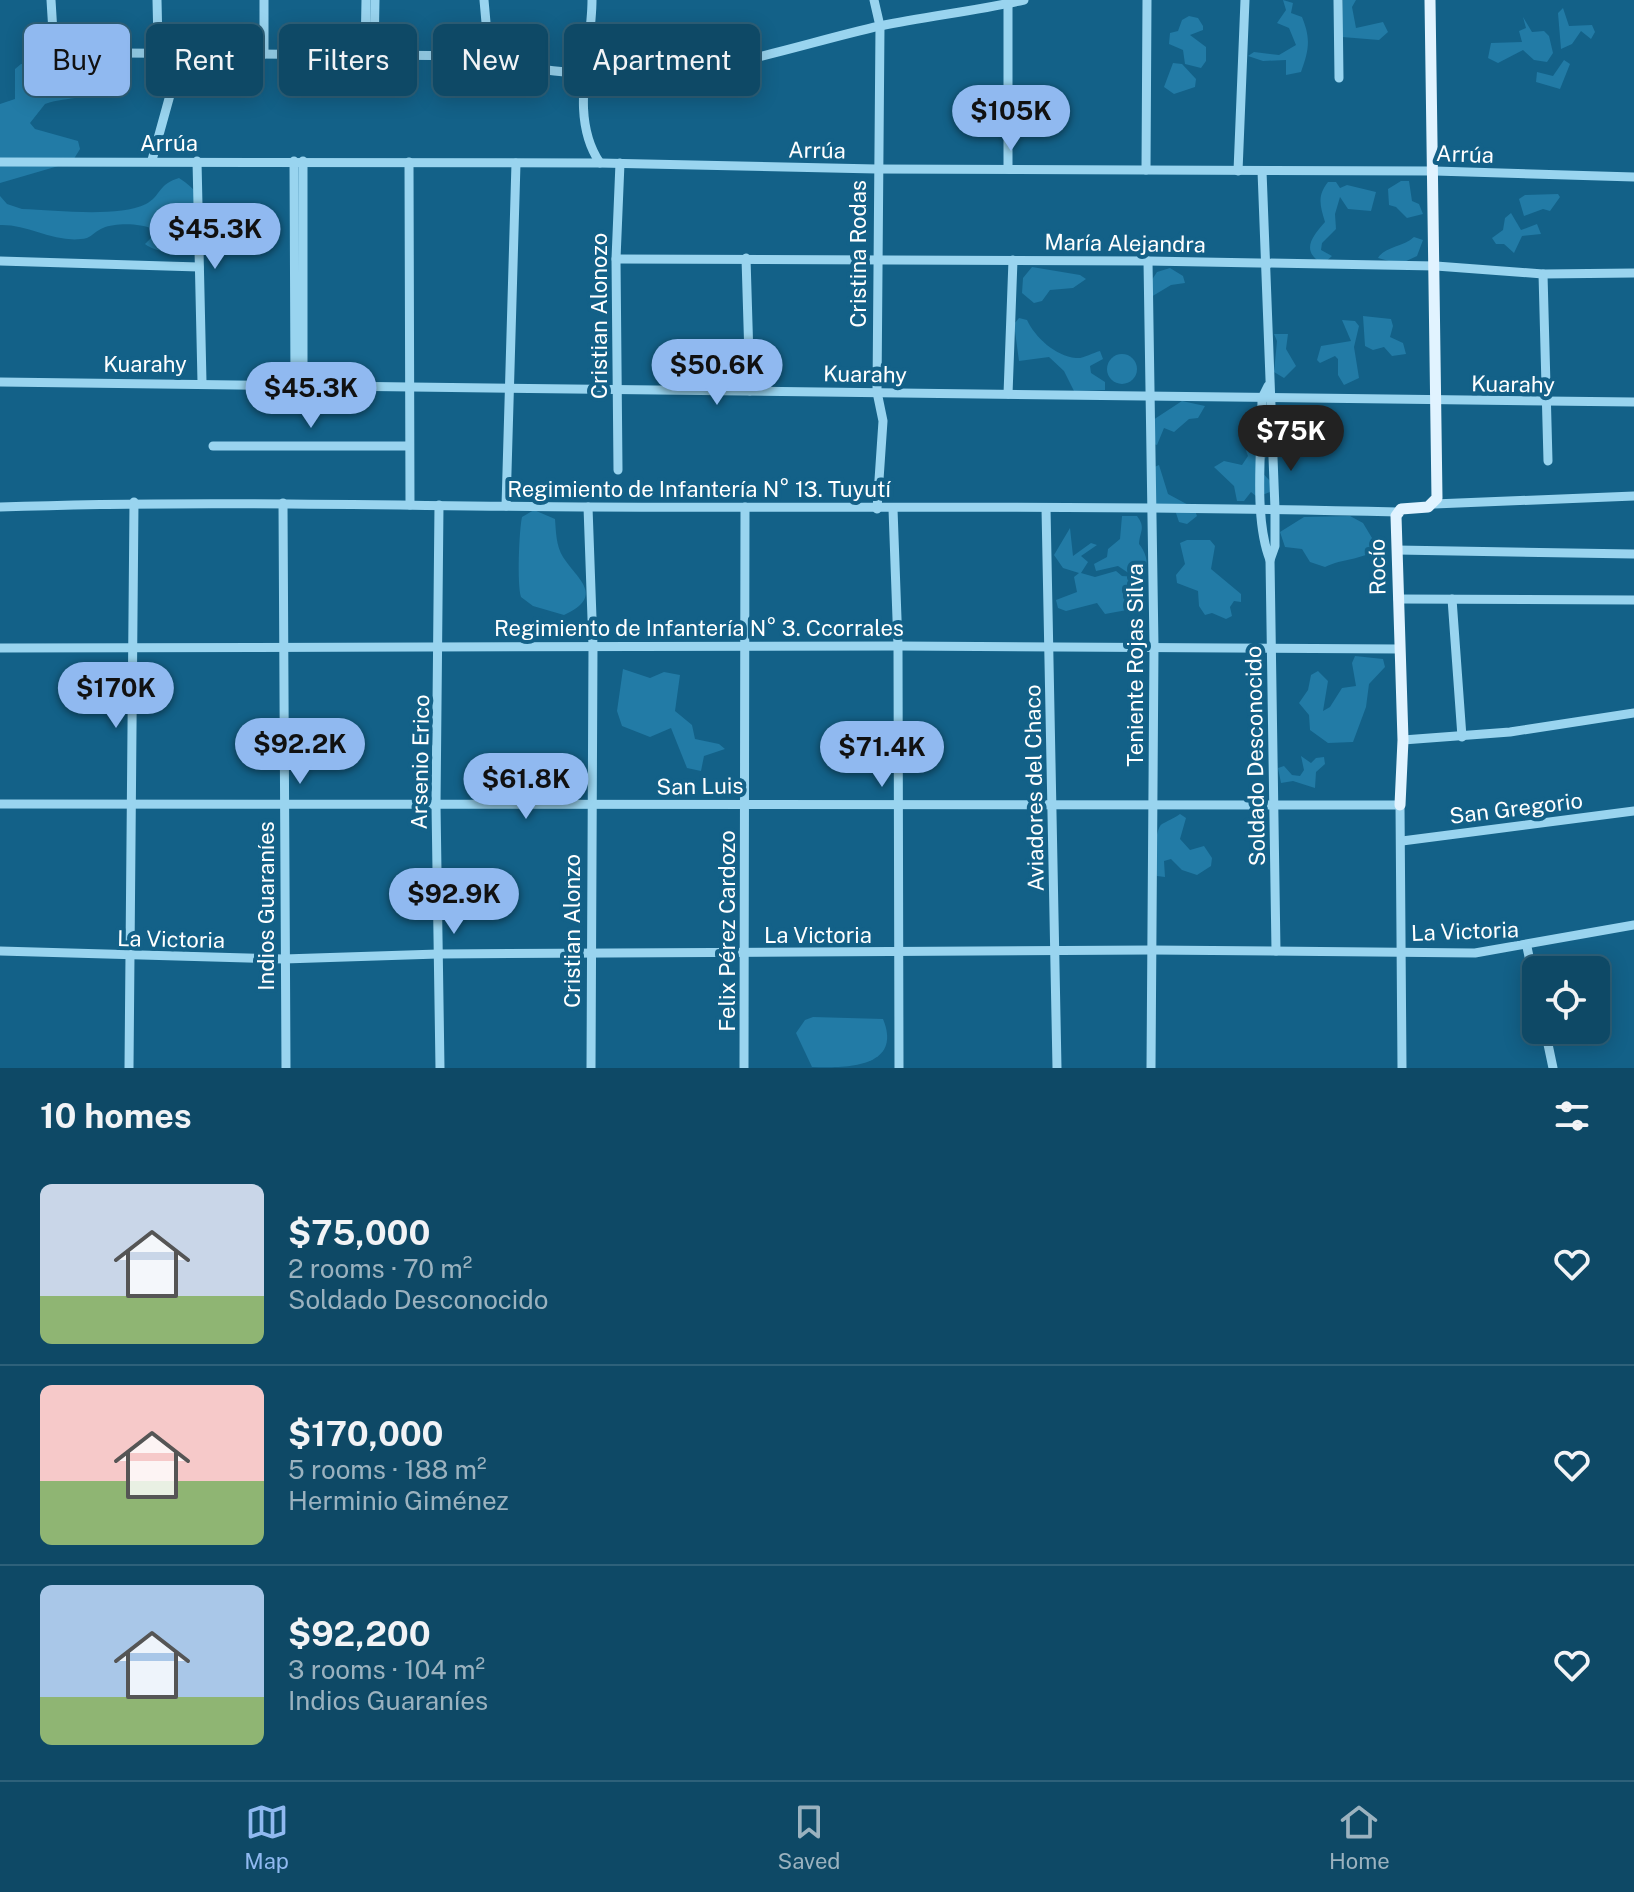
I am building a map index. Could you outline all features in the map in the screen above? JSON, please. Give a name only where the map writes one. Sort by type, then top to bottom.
[{"type":"main road","points":[[1430,0],[1436,266],[1434,504]]},
{"type":"main road","name":"Rocío","points":[[1400,805],[1403,740],[1398,512],[1434,504]]},
{"type":"street","points":[[51,0],[52,24]]},
{"type":"street","points":[[157,0],[158,24]]},
{"type":"street","points":[[264,0],[264,54],[279,54]]},
{"type":"street","points":[[366,0],[368,24]]},
{"type":"street","points":[[373,24],[375,0]]},
{"type":"street","points":[[484,0],[486,24]]},
{"type":"street","points":[[590,24],[592,0]]},
{"type":"street","name":"Cristina Rodas","points":[[874,0],[880,26],[876,169],[877,392],[883,421],[877,509]]},
{"type":"street","points":[[760,56],[880,26],[1024,0]]},
{"type":"street","points":[[1146,170],[1149,141],[1147,0]]},
{"type":"street","points":[[1238,171],[1245,0]]},
{"type":"street","points":[[1338,0],[1339,78]]},
{"type":"street","points":[[1008,4],[1008,169]]},
{"type":"street","points":[[152,160],[170,96]]},
{"type":"street","points":[[585,96],[586,136],[600,163]]},
{"type":"street","points":[[197,161],[202,382]]},
{"type":"street","points":[[298,161],[299,384]]},
{"type":"street","name":"Arrúa","points":[[0,162],[620,163],[876,169],[1435,171],[1634,177]]},
{"type":"street","points":[[409,162],[410,505]]},
{"type":"street","points":[[506,506],[512,388],[516,163]]},
{"type":"street","name":"Cristian Alonozo","points":[[618,470],[616,259],[620,163]]},
{"type":"street","name":"Soldado Desconocido","points":[[1262,171],[1268,386],[1263,508],[1264,545],[1270,560],[1276,951]]},
{"type":"street","points":[[746,258],[750,391]]},
{"type":"street","name":"María Alejandra","points":[[616,259],[1148,261],[1436,266],[1543,274],[1634,273]]},
{"type":"street","points":[[1008,394],[1013,260]]},
{"type":"street","points":[[0,261],[199,267]]},
{"type":"street","name":"Teniente Rojas Silva","points":[[1148,261],[1154,646],[1151,1068]]},
{"type":"street","points":[[1543,274],[1549,403],[1548,461]]},
{"type":"street","name":"Kuarahy","points":[[0,382],[202,382],[1634,402]]},
{"type":"street","name":"Soldado Desconocido","points":[[1267,398],[1275,509],[1275,546],[1270,560]]},
{"type":"street","points":[[213,446],[409,446]]},
{"type":"street","points":[[1434,504],[1634,496]]},
{"type":"street","points":[[129,1068],[133,957],[130,805],[135,646],[134,502]]},
{"type":"street","name":"Regimiento de Infantería N° 13. Tuyutí","points":[[0,507],[134,502],[877,509],[1151,506],[1398,512]]},
{"type":"street","name":"Indios Guaraníes","points":[[283,503],[286,1068]]},
{"type":"street","name":"Arsenio Erico","points":[[439,505],[440,646],[436,805],[440,1068]]},
{"type":"street","name":"Cristian Alonzo","points":[[588,507],[593,646],[589,955],[591,1068]]},
{"type":"street","name":"Felix Pérez Cardozo","points":[[744,1068],[745,507]]},
{"type":"street","name":"Aviadores del Chaco","points":[[1046,508],[1057,1068]]},
{"type":"street","points":[[893,509],[898,646],[899,1068]]},
{"type":"street","points":[[1397,550],[1634,554]]},
{"type":"street","points":[[1398,599],[1634,600]]},
{"type":"street","points":[[1452,599],[1462,737]]},
{"type":"street","name":"Regimiento de Infantería N° 3. Ccorrales","points":[[0,648],[1154,646],[1399,649]]},
{"type":"street","points":[[1403,740],[1462,737],[1634,713]]},
{"type":"street","name":"San Luis","points":[[0,804],[1400,805]]},
{"type":"street","name":"Rocío","points":[[1400,805],[1402,1068]]},
{"type":"street","name":"San Gregorio","points":[[1402,841],[1634,811]]},
{"type":"street","name":"La Victoria","points":[[0,951],[284,959],[438,954],[1152,950],[1475,953],[1527,947],[1634,925]]},
{"type":"street","points":[[1527,947],[1529,956]]},
{"type":"street","points":[[1548,1044],[1553,1068]]},
{"type":"shaded area","points":[[1283,0],[1293,3],[1291,13],[1302,17],[1308,38],[1301,72],[1286,75],[1286,60],[1263,61],[1248,56],[1254,52],[1279,55],[1296,45],[1289,28],[1277,23],[1286,10]]},
{"type":"shaded area","points":[[1343,0],[1356,0],[1352,7],[1356,28],[1383,22],[1388,32],[1379,40],[1342,37]]},
{"type":"shaded area","points":[[1563,8],[1569,26],[1592,25],[1595,32],[1591,39],[1581,31],[1572,44],[1561,49],[1558,13]]},
{"type":"shaded area","points":[[1189,16],[1198,18],[1203,26],[1203,30],[1190,35],[1206,47],[1206,61],[1201,68],[1185,64],[1183,50],[1169,44],[1170,33],[1178,31],[1182,20]]},
{"type":"shaded area","points":[[1523,17],[1532,32],[1544,31],[1549,36],[1553,53],[1547,62],[1534,60],[1523,50],[1498,63],[1488,58],[1491,43],[1522,42],[1519,31],[1526,28]]},
{"type":"shaded area","points":[[1564,60],[1570,64],[1560,89],[1536,82],[1537,72],[1553,76]]},
{"type":"shaded area","points":[[1173,63],[1182,64],[1196,79],[1195,87],[1174,94],[1164,87]]},
{"type":"shaded area","points":[[24,64],[24,96],[82,96],[45,104],[30,123],[35,129],[78,141],[80,149],[72,162],[0,183],[0,104],[15,99],[15,69]]},
{"type":"shaded area","points":[[179,178],[199,197],[206,220],[202,239],[181,248],[166,251],[152,248],[145,244],[152,237],[152,229],[134,225],[108,226],[87,238],[65,239],[0,225],[0,196],[7,204],[22,209],[119,211],[146,204],[167,183]]},
{"type":"shaded area","points":[[1401,181],[1409,181],[1412,201],[1419,204],[1423,214],[1407,218],[1396,207],[1389,205],[1388,189]]},
{"type":"shaded area","points":[[1328,182],[1336,182],[1340,188],[1347,185],[1376,192],[1371,211],[1348,209],[1340,197],[1335,214],[1336,229],[1322,243],[1321,250],[1332,256],[1323,264],[1312,254],[1310,244],[1325,222],[1320,201]]},
{"type":"shaded area","points":[[1558,194],[1560,197],[1550,211],[1543,209],[1524,216],[1519,199],[1525,195]]},
{"type":"shaded area","points":[[1511,213],[1521,230],[1537,224],[1541,234],[1522,236],[1514,253],[1504,244],[1496,244],[1492,238],[1503,230],[1505,218]]},
{"type":"shaded area","points":[[1414,237],[1423,240],[1417,256],[1400,264],[1378,258],[1385,251]]},
{"type":"shaded area","points":[[1032,267],[1080,275],[1086,279],[1073,288],[1050,290],[1042,301],[1034,303],[1022,293],[1023,278]]},
{"type":"shaded area","points":[[1170,268],[1183,276],[1185,283],[1171,285],[1151,297],[1144,292],[1157,272]]},
{"type":"shaded area","points":[[1363,316],[1391,319],[1390,337],[1403,343],[1406,354],[1392,356],[1384,347],[1373,350],[1365,346]]},
{"type":"shaded area","points":[[1019,318],[1027,320],[1040,339],[1061,354],[1079,358],[1100,351],[1103,359],[1090,366],[1091,373],[1105,382],[1105,390],[1074,391],[1064,371],[1049,357],[1019,361],[1014,324]]},
{"type":"shaded area","points":[[1342,320],[1355,321],[1359,326],[1354,347],[1359,378],[1344,385],[1338,375],[1338,359],[1335,356],[1320,363],[1317,360],[1321,346],[1351,341]]},
{"type":"shaded area","points":[[1274,334],[1288,334],[1286,349],[1296,366],[1284,378],[1274,372],[1277,341]]},
{"type":"shaded area","points":[[1122,354],[1133,358],[1137,369],[1133,380],[1122,384],[1111,380],[1107,369],[1111,358]]},
{"type":"shaded area","points":[[1182,401],[1205,406],[1198,418],[1189,419],[1174,432],[1164,428],[1157,445],[1150,443],[1153,420]]},
{"type":"shaded area","points":[[1259,442],[1268,455],[1258,468],[1270,481],[1270,492],[1257,497],[1251,492],[1244,501],[1237,501],[1234,486],[1214,467],[1224,461],[1242,465],[1248,456],[1245,448]]},
{"type":"shaded area","points":[[1159,465],[1168,494],[1194,508],[1197,516],[1187,524],[1179,522],[1175,510],[1156,505],[1152,468]]},
{"type":"shaded area","points":[[534,510],[555,519],[561,553],[581,580],[586,594],[577,608],[564,615],[533,606],[521,597],[519,545],[522,517]]},
{"type":"shaded area","points":[[1122,516],[1137,516],[1141,524],[1139,544],[1146,557],[1145,570],[1130,574],[1118,566],[1096,571],[1094,564],[1107,557],[1108,549],[1120,539]]},
{"type":"shaded area","points":[[1350,516],[1363,523],[1378,548],[1325,567],[1310,562],[1302,549],[1285,547],[1280,532],[1304,517]]},
{"type":"shaded area","points":[[1070,528],[1073,556],[1091,543],[1097,545],[1081,556],[1088,562],[1081,573],[1095,577],[1116,571],[1122,576],[1137,577],[1138,592],[1128,591],[1143,602],[1138,608],[1105,614],[1097,603],[1066,611],[1058,608],[1056,600],[1077,592],[1074,577],[1079,573],[1063,568],[1054,555]]},
{"type":"shaded area","points":[[1210,540],[1215,546],[1211,569],[1241,594],[1241,602],[1234,601],[1230,607],[1232,616],[1226,619],[1212,613],[1205,615],[1199,606],[1198,591],[1177,583],[1176,575],[1185,564],[1180,543]]},
{"type":"shaded area","points":[[1355,656],[1383,659],[1385,667],[1369,684],[1366,707],[1353,742],[1328,743],[1310,730],[1309,715],[1299,703],[1308,690],[1311,675],[1318,671],[1328,681],[1323,711],[1330,707],[1342,688],[1356,686],[1352,663]]},
{"type":"shaded area","points":[[623,669],[650,678],[664,672],[680,675],[675,711],[692,725],[695,739],[719,744],[725,749],[704,756],[701,771],[687,768],[671,728],[650,737],[622,726],[617,711]]},
{"type":"shaded area","points":[[1301,756],[1311,763],[1316,758],[1324,757],[1325,764],[1316,772],[1315,788],[1293,781],[1281,783],[1278,768],[1284,766],[1292,775],[1300,776],[1304,770]]},
{"type":"shaded area","points":[[1180,814],[1186,818],[1180,839],[1190,850],[1204,846],[1212,858],[1211,866],[1197,875],[1182,870],[1171,859],[1164,861],[1165,877],[1157,876],[1155,848],[1159,827]]},
{"type":"shaded area","points":[[813,1017],[883,1019],[887,1035],[885,1047],[868,1062],[840,1067],[812,1067],[796,1033],[805,1020]]}]
